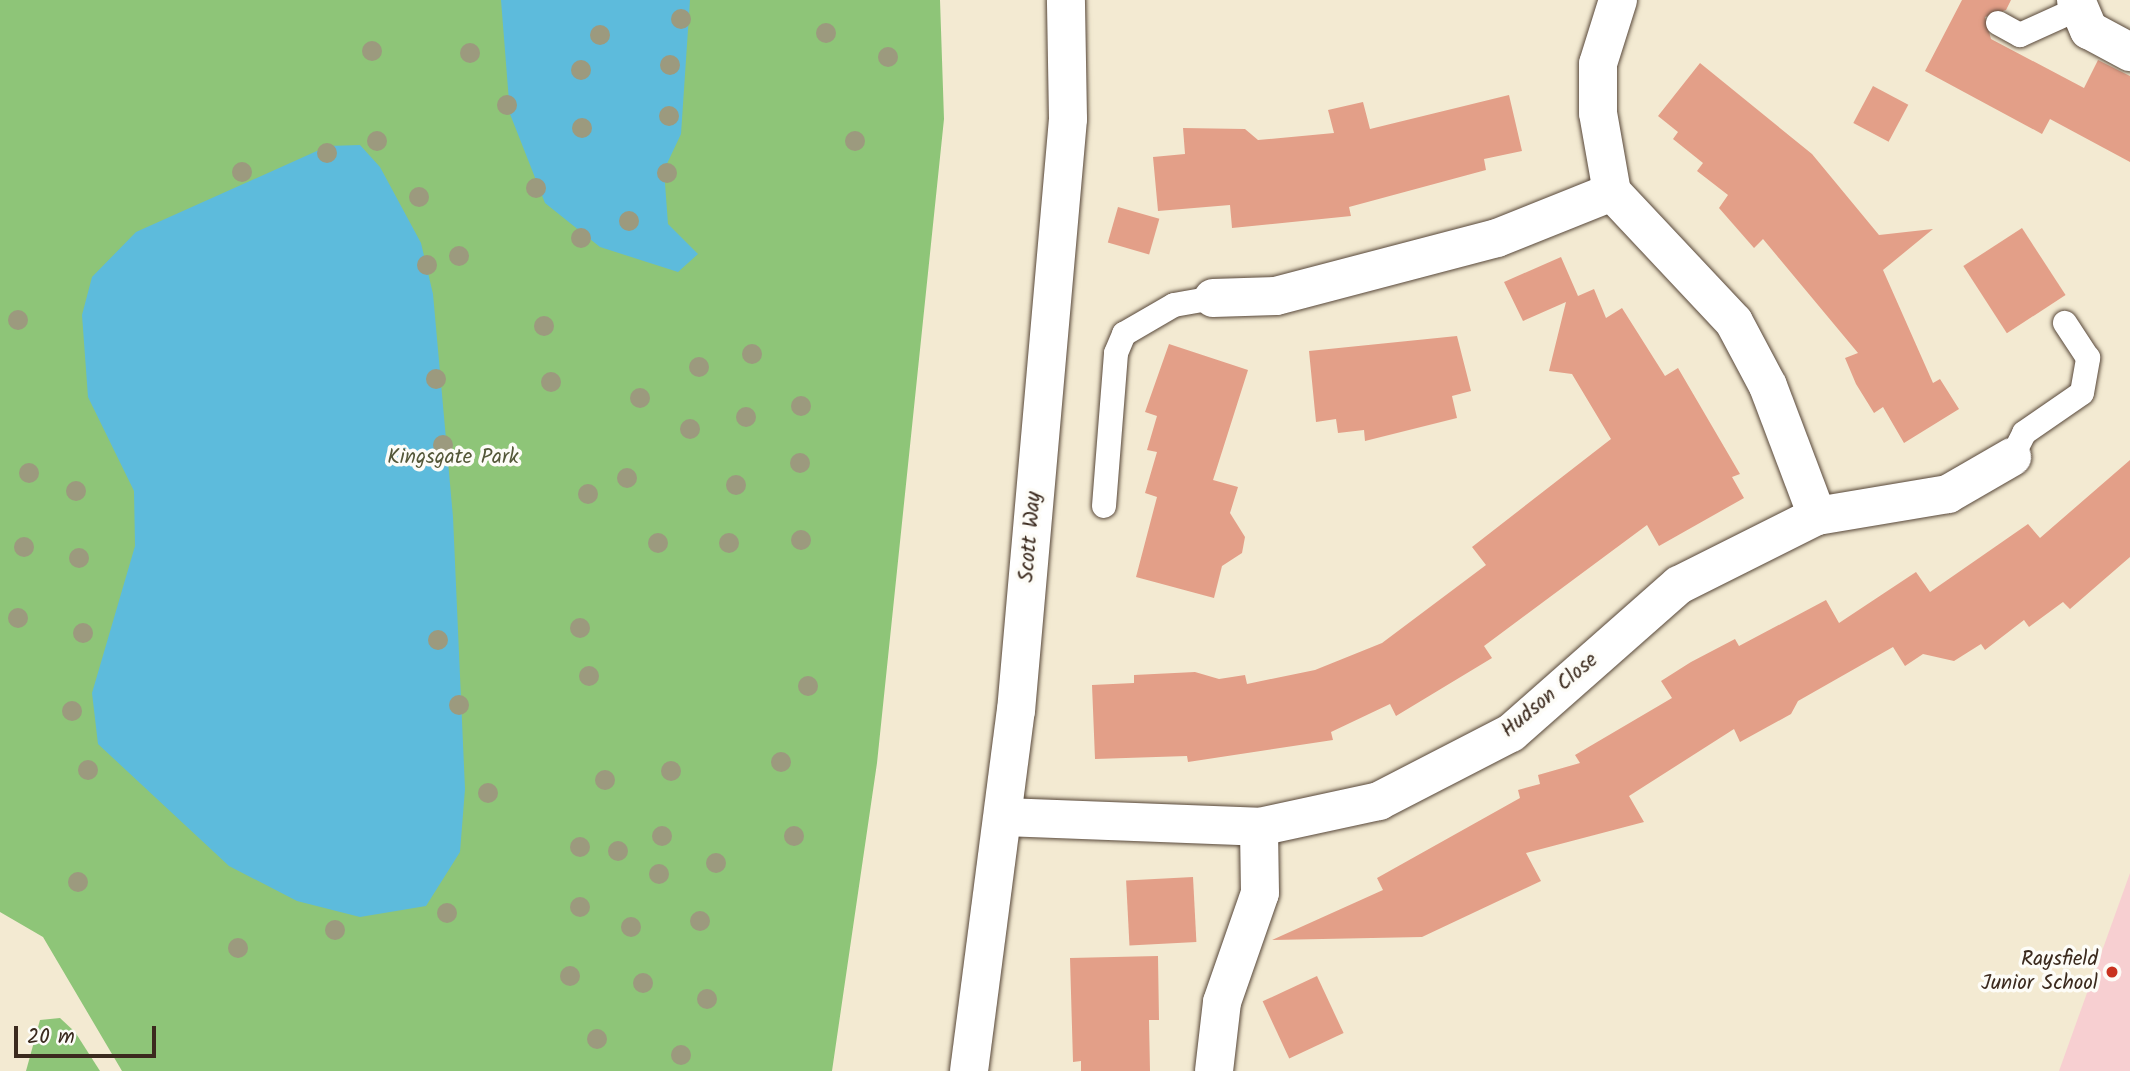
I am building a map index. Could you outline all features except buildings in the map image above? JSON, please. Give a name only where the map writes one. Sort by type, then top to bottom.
[{"type":"street","name":"Scott Way","points":[[969,1071],[1004,817],[1068,119],[1066,0]]},
{"type":"street","points":[[1618,0],[1598,64],[1598,113],[1612,192],[1734,322],[1768,386],[1817,516]]},
{"type":"street","points":[[2076,5],[2089,30],[2130,52]]},
{"type":"street","points":[[1213,298],[1276,296],[1484,241],[1612,192]]},
{"type":"street","name":"Hudson Close","points":[[1004,817],[1259,827],[1379,801],[1511,733],[1679,585],[1817,516],[1948,494],[2012,457]]},
{"type":"street","points":[[1214,1071],[1222,1002],[1260,893],[1259,827]]},
{"type":"lane","points":[[1998,23],[2021,35],[2076,5]]},
{"type":"lane","points":[[1104,506],[1116,353],[1124,334],[1174,305],[1213,298]]},
{"type":"lane","points":[[2012,457],[2024,432],[2082,393],[2088,358],[2065,323]]},
{"type":"shaded area","name":"Raysfield Junior School","points":[[2130,873],[2130,1071],[2059,1071]]},
{"type":"green space","name":"Kingsgate Park","points":[[0,0],[940,0],[944,119],[877,763],[832,1071],[122,1071],[43,937],[0,912]]},
{"type":"green space","points":[[60,1018],[75,1032],[100,1071],[26,1071],[40,1020]]},
{"type":"water","points":[[501,0],[690,0],[681,134],[664,170],[668,224],[698,254],[678,272],[600,247],[545,203],[510,114]]},
{"type":"water","points":[[360,145],[380,167],[421,243],[433,294],[453,517],[465,789],[460,852],[426,906],[360,917],[297,901],[229,866],[98,744],[92,693],[135,546],[134,491],[88,397],[82,315],[92,277],[136,232],[328,146]]},
{"type":"place","name":"Raysfield Junior School","points":[[2112,972]]}]
